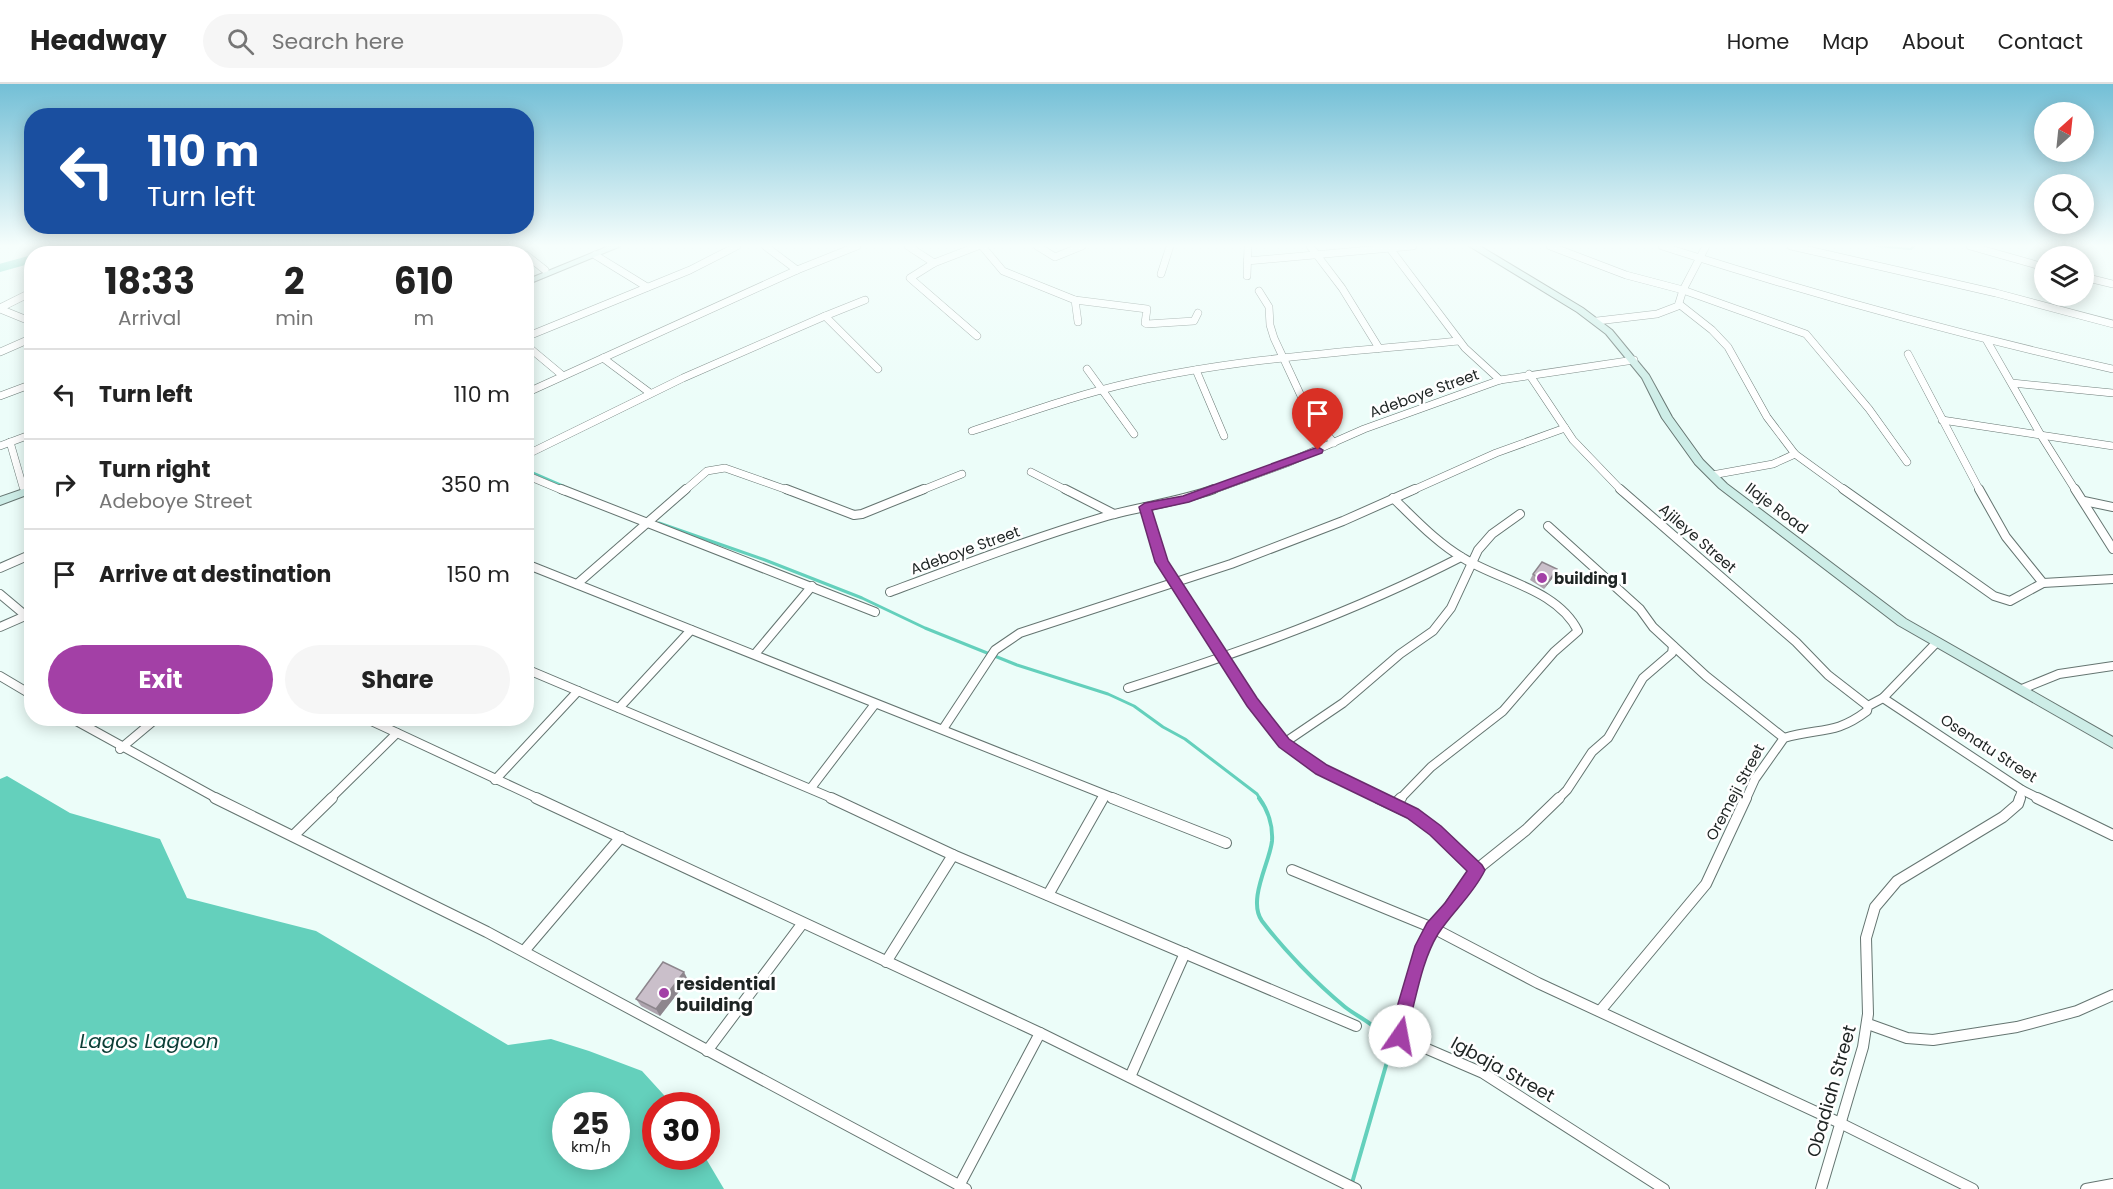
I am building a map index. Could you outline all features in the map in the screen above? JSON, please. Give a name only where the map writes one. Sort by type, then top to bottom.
[{"type":"street","points":[[2,311],[23,298]]},
{"type":"street","points":[[534,334],[621,298]]},
{"type":"street","points":[[534,389],[736,298]]},
{"type":"street","points":[[933,298],[977,336]]},
{"type":"street","points":[[1069,298],[1146,309],[1145,322],[1151,325],[1194,321],[1198,313]]},
{"type":"street","points":[[1263,298],[1269,307],[1270,325],[1308,411],[1334,443]]},
{"type":"street","points":[[1348,298],[1379,348]]},
{"type":"street","points":[[1430,298],[1459,340],[1500,380]]},
{"type":"street","name":"Ilaje Road","points":[[1558,298],[1597,321],[1634,360],[1646,376],[1667,418],[1699,462],[1712,475],[1902,622],[2113,743]]},
{"type":"street","points":[[1597,321],[1657,314],[1671,310],[1679,304],[1682,298]]},
{"type":"street","points":[[1704,298],[1806,334],[1869,409],[1907,462]]},
{"type":"street","points":[[1829,298],[1986,341],[2113,369]]},
{"type":"street","points":[[2013,298],[2113,324]]},
{"type":"street","points":[[534,451],[650,393],[865,300]]},
{"type":"street","points":[[1075,300],[1078,322]]},
{"type":"street","points":[[1679,304],[1712,330],[1728,347],[1767,417],[1795,454],[1994,596],[2010,601],[2043,583],[2113,579]]},
{"type":"street","points":[[2,311],[24,319]]},
{"type":"street","points":[[825,316],[878,369]]},
{"type":"street","points":[[972,431],[1102,390],[1196,370],[1284,358],[1459,340]]},
{"type":"street","points":[[1986,341],[2042,437],[2113,549]]},
{"type":"street","points":[[0,352],[24,342]]},
{"type":"street","points":[[534,352],[562,375]]},
{"type":"street","points":[[1908,354],[2007,540],[2028,568],[2043,583]]},
{"type":"street","points":[[603,358],[650,393]]},
{"type":"street","name":"Adeboye Street","points":[[890,592],[989,554],[1114,514],[1196,496],[1334,443],[1364,429],[1500,380],[1634,360]]},
{"type":"street","points":[[1087,369],[1134,434]]},
{"type":"street","points":[[1196,370],[1224,436]]},
{"type":"street","name":"Ajileye Street","points":[[1529,375],[1573,440],[1609,480],[1691,548],[1796,642],[1828,675],[1868,706]]},
{"type":"street","points":[[2012,382],[2113,393]]},
{"type":"street","points":[[0,396],[24,387]]},
{"type":"street","points":[[1942,420],[2113,446]]},
{"type":"street","points":[[943,729],[995,650],[1020,633],[1232,564],[1496,453],[1565,428]]},
{"type":"street","points":[[0,446],[24,437]]},
{"type":"street","points":[[10,442],[24,474]]},
{"type":"street","points":[[1712,475],[1773,464],[1795,454]]},
{"type":"street","points":[[577,584],[707,471],[721,468],[736,470],[854,515],[862,514],[962,474]]},
{"type":"street","points":[[1030,471],[1096,507],[1114,514]]},
{"type":"street","points":[[534,478],[651,521],[875,612]]},
{"type":"street","points":[[0,495],[24,488]]},
{"type":"street","points":[[0,501],[24,489]]},
{"type":"street","points":[[1393,498],[1461,557],[1547,600],[1573,621],[1578,631],[1554,652],[1503,711],[1431,767],[1395,804]]},
{"type":"street","points":[[2084,501],[2113,507]]},
{"type":"street","points":[[1145,507],[1155,546],[1162,562],[1221,657],[1284,743],[1321,770],[1395,804],[1435,830],[1476,870]]},
{"type":"street","points":[[1284,743],[1342,703],[1400,654],[1433,631],[1451,608],[1474,555],[1492,534],[1520,514]]},
{"type":"street","points":[[1548,526],[1640,609],[1653,627],[1673,646],[1733,699],[1784,738]]},
{"type":"street","points":[[1128,688],[1287,636],[1375,600],[1461,557]]},
{"type":"street","points":[[0,568],[24,558]]},
{"type":"street","points":[[534,567],[1226,843]]},
{"type":"street","points":[[755,654],[812,586]]},
{"type":"street","points":[[0,594],[24,611]]},
{"type":"street","points":[[0,627],[24,616]]},
{"type":"street","points":[[619,708],[691,630]]},
{"type":"street","name":"Oremeji Street","points":[[1600,1011],[1706,884],[1755,779],[1766,760],[1784,738],[1802,733],[1833,730],[1850,724],[1867,711],[1868,706],[1883,698],[1937,642]]},
{"type":"street","name":"Igbaja Street","points":[[1664,1189],[1530,1101],[1483,1073],[1400,1036],[1399,1031],[1421,952],[1433,928],[1476,870],[1526,830],[1567,790],[1592,752],[1608,738],[1643,678],[1672,653],[1673,646]]},
{"type":"street","points":[[2022,689],[2059,674],[2113,666]]},
{"type":"street","points":[[534,672],[811,788],[953,855],[1356,1026]]},
{"type":"street","points":[[0,676],[24,690]]},
{"type":"street","points":[[495,780],[578,691]]},
{"type":"street","name":"Osenatu Street","points":[[1883,698],[2022,790],[2113,835]]},
{"type":"street","points":[[811,788],[875,704]]},
{"type":"street","points":[[84,726],[120,749],[524,951],[707,1052],[963,1187],[1040,1033]]},
{"type":"street","points":[[120,749],[147,726]]},
{"type":"street","points":[[383,726],[802,924],[1040,1033],[1356,1189]]},
{"type":"street","points":[[293,836],[398,733]]},
{"type":"street","name":"Obadiah Street","points":[[1821,1189],[1862,1052],[1868,1024],[1868,928],[1874,908],[1884,892],[1897,881],[2002,817],[2018,804],[2022,790]]},
{"type":"street","points":[[1048,895],[1104,795]]},
{"type":"street","points":[[524,951],[621,837]]},
{"type":"street","points":[[886,962],[953,855]]},
{"type":"street","points":[[1292,870],[1433,928],[1538,983],[1840,1123],[1973,1189]]},
{"type":"street","points":[[707,1052],[802,924]]},
{"type":"street","points":[[1130,1077],[1185,953]]},
{"type":"street","points":[[1868,1024],[1907,1038],[1933,1040],[2017,1027],[2078,1011],[2113,995]]},
{"type":"street","points":[[2086,1189],[2113,1184]]},
{"type":"shaded area","name":"Lagos Lagoon","points":[[7,776],[70,813],[160,839],[187,898],[316,931],[508,1045],[551,1039],[642,1071],[661,1092],[642,1092],[642,1170],[713,1170],[724,1189],[0,1189],[0,779]]},
{"type":"building","points":[[1542,562],[1557,569],[1547,584],[1533,574]]},
{"type":"building","points":[[663,962],[684,972],[656,1009],[636,999]]},
{"type":"waterway","points":[[534,473],[564,486]]},
{"type":"waterway","points":[[659,523],[765,560],[862,598],[925,628],[1017,665],[1108,694],[1134,706],[1163,727],[1185,739],[1257,794],[1260,799]]},
{"type":"waterway","points":[[1259,798],[1272,830],[1270,850],[1258,892],[1258,912],[1262,921],[1290,955],[1323,988],[1379,1031],[1388,1048],[1389,1055],[1352,1183]]},
{"type":"place","name":"building 1","points":[[1542,578]]},
{"type":"place","name":"residential building","points":[[664,993]]},
{"type":"route","points":[[1318,450],[1185,499],[1145,507],[1155,546],[1162,562],[1221,657],[1284,743],[1301,758],[1321,770],[1412,814],[1435,830],[1476,870],[1433,928],[1421,952],[1399,1031],[1400,1036]]}]
